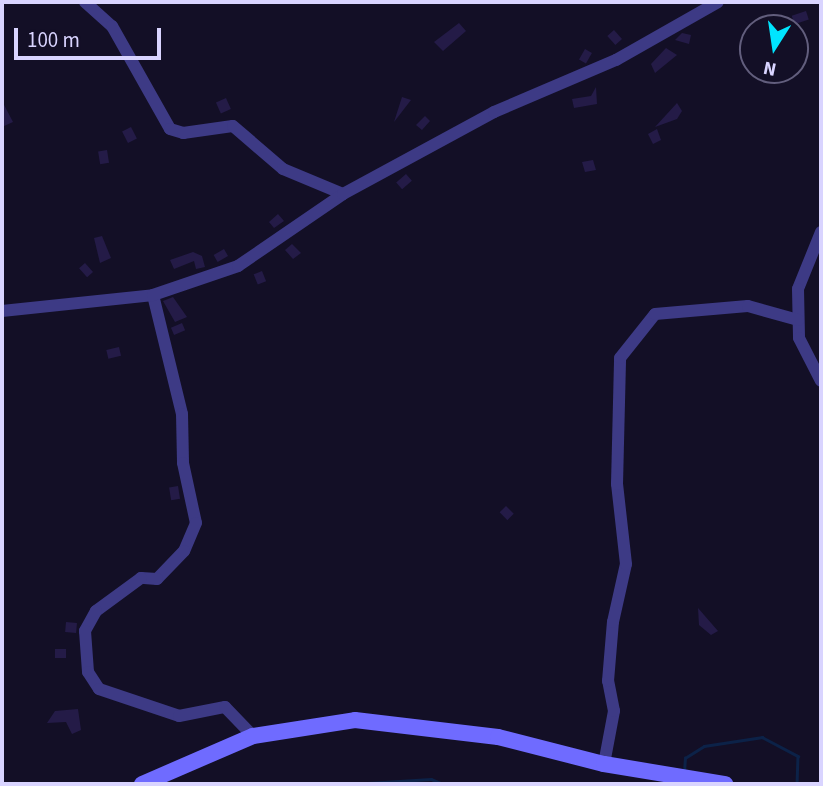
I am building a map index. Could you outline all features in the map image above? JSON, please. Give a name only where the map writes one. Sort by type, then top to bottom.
[{"type":"main road","points":[[142,784],[253,736],[355,720],[388,722],[416,732],[498,737],[604,765],[695,776],[725,784]]},
{"type":"street","points":[[85,2],[113,26],[170,129],[184,133],[233,126],[283,169],[344,194]]},
{"type":"street","points":[[2,311],[153,295],[238,267],[344,194],[494,112],[616,60],[718,2]]},
{"type":"street","points":[[821,232],[798,289],[799,338],[821,382]]},
{"type":"street","points":[[153,295],[182,414],[183,463],[196,523],[184,551],[158,579],[141,578],[96,611],[85,631],[88,672],[99,689],[179,716],[225,707],[253,736]]},
{"type":"street","points":[[604,765],[614,711],[608,681],[613,622],[626,564],[617,484],[620,358],[655,314],[748,306],[799,320]]},
{"type":"building","points":[[459,23],[466,31],[443,51],[434,42]]},
{"type":"building","points":[[614,30],[622,39],[615,45],[607,36]]},
{"type":"building","points":[[682,33],[691,35],[689,44],[675,40]]},
{"type":"building","points":[[666,48],[677,55],[655,73],[651,64]]},
{"type":"building","points":[[585,49],[592,53],[586,63],[579,59]]},
{"type":"building","points":[[596,87],[597,104],[574,108],[572,99],[591,96]]},
{"type":"building","points":[[402,97],[411,100],[394,122]]},
{"type":"building","points":[[226,98],[231,109],[221,113],[216,102]]},
{"type":"building","points":[[2,101],[13,122],[2,127]]},
{"type":"building","points":[[677,103],[682,111],[677,119],[655,127]]},
{"type":"building","points":[[425,116],[430,121],[422,130],[416,125]]},
{"type":"building","points":[[131,127],[137,139],[128,143],[122,132]]},
{"type":"building","points":[[657,129],[661,140],[653,144],[648,134]]},
{"type":"building","points":[[107,150],[109,163],[100,164],[98,151]]},
{"type":"building","points":[[593,160],[596,170],[585,172],[582,162]]},
{"type":"building","points":[[406,174],[412,181],[402,189],[396,183]]},
{"type":"building","points":[[278,214],[284,221],[274,228],[269,222]]},
{"type":"building","points":[[102,236],[111,258],[100,263],[94,238]]},
{"type":"building","points":[[292,244],[301,253],[293,259],[285,250]]},
{"type":"building","points":[[224,249],[228,256],[218,262],[214,255]]},
{"type":"building","points":[[193,252],[202,256],[205,267],[196,269],[194,261],[174,269],[170,260]]},
{"type":"building","points":[[85,263],[93,272],[87,277],[79,268]]},
{"type":"building","points":[[262,271],[266,281],[258,285],[254,274]]},
{"type":"building","points":[[173,297],[187,317],[175,322],[163,301]]},
{"type":"building","points":[[182,323],[185,330],[174,335],[171,328]]},
{"type":"building","points":[[119,347],[121,356],[108,359],[106,350]]},
{"type":"building","points":[[178,486],[180,499],[171,500],[169,487]]},
{"type":"building","points":[[506,506],[514,514],[507,520],[500,512]]},
{"type":"building","points":[[698,608],[718,631],[711,635],[699,625]]},
{"type":"building","points":[[66,622],[77,623],[76,633],[65,632]]},
{"type":"building","points":[[55,649],[66,649],[66,658],[55,658]]},
{"type":"building","points":[[78,709],[81,730],[72,734],[66,722],[47,723],[55,711]]},
{"type":"waterway","points":[[684,772],[685,758],[704,746],[762,737],[798,756],[797,784]]},
{"type":"waterway","points":[[351,784],[431,779],[443,784]]}]
